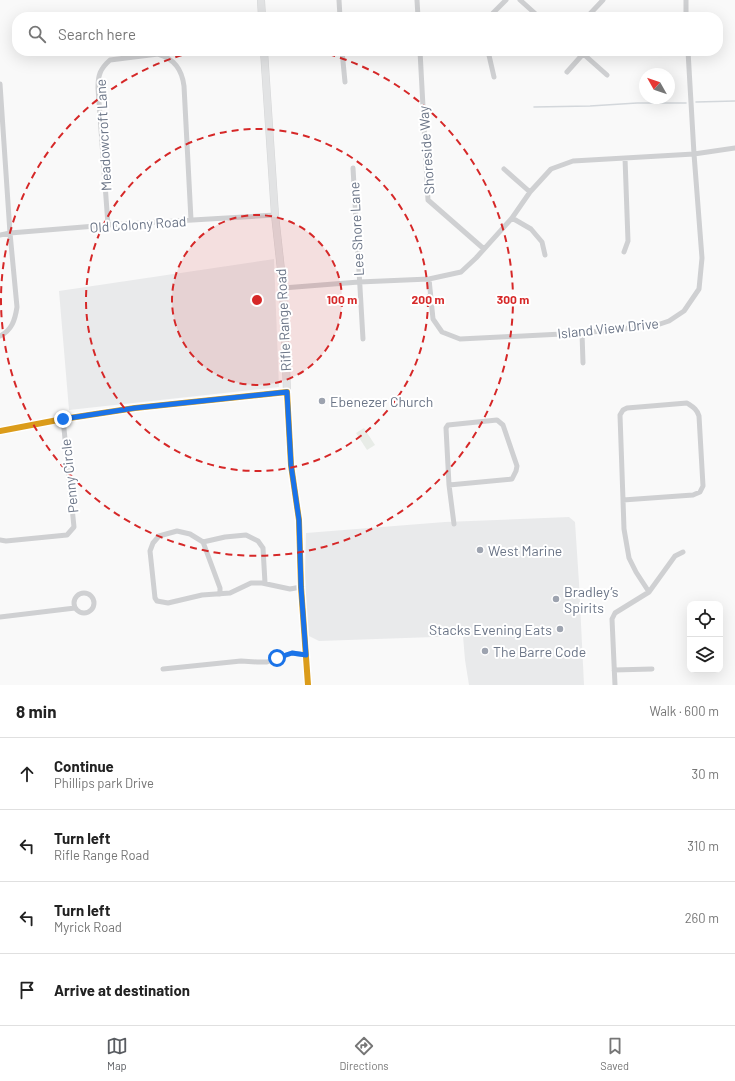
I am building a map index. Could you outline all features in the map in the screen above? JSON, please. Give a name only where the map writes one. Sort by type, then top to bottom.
[{"type":"main road","points":[[261,0],[262,12]]},
{"type":"main road","name":"Rifle Range Road","points":[[264,56],[275,215],[283,288],[291,465],[299,520],[301,587],[308,685]]},
{"type":"main road","points":[[0,431],[63,419],[135,408],[287,392]]},
{"type":"street","points":[[339,0],[340,12]]},
{"type":"street","points":[[417,0],[418,12]]},
{"type":"street","points":[[494,12],[506,0]]},
{"type":"street","points":[[520,0],[533,12]]},
{"type":"street","points":[[592,12],[603,0]]},
{"type":"street","points":[[686,0],[686,12]]},
{"type":"street","name":"Meadowcroft Lane","points":[[108,225],[98,88],[100,72],[104,65],[110,60],[142,56]]},
{"type":"street","name":"Meadowcroft Lane","points":[[166,56],[179,68],[183,77],[191,220]]},
{"type":"street","points":[[342,56],[345,82]]},
{"type":"street","name":"Shoreside Way","points":[[420,56],[428,200],[484,248]]},
{"type":"street","points":[[489,56],[494,77]]},
{"type":"street","points":[[567,72],[579,56]]},
{"type":"street","points":[[586,56],[607,75]]},
{"type":"street","name":"Island View Drive","points":[[430,278],[433,319],[442,332],[460,339],[582,333],[657,325],[684,311],[699,289],[702,258],[688,56]]},
{"type":"street","points":[[0,84],[16,307],[16,318],[6,333],[0,336]]},
{"type":"street","points":[[283,288],[430,278],[460,272],[476,258],[512,218],[530,192],[551,169],[573,161],[694,154],[732,148]]},
{"type":"street","points":[[624,252],[628,241],[625,158]]},
{"type":"street","name":"Lee Shore Lane","points":[[353,168],[363,339]]},
{"type":"street","points":[[504,169],[530,192]]},
{"type":"street","name":"Old Colony Road","points":[[0,234],[108,225],[275,215]]},
{"type":"street","points":[[512,218],[531,229],[542,242],[545,255]]},
{"type":"street","points":[[582,333],[583,363]]},
{"type":"street","points":[[623,500],[693,495],[700,492],[703,486],[698,411],[693,406],[688,403],[627,408],[623,410],[620,415],[624,529],[629,558],[648,592]]},
{"type":"street","name":"Penny Circle","points":[[0,540],[6,541],[67,534],[74,527],[63,419]]},
{"type":"street","points":[[449,485],[512,479],[517,466],[505,428],[497,420],[448,425],[445,432],[449,485],[454,524]]},
{"type":"street","points":[[220,594],[220,588],[203,542],[190,534],[177,531],[159,536],[153,543],[150,551],[155,598],[157,601],[168,603],[202,595],[220,594],[230,593],[251,583],[265,583],[290,589],[301,587]]},
{"type":"street","points":[[203,542],[225,537],[246,535],[258,541],[263,548],[265,583]]},
{"type":"street","points":[[615,685],[612,619],[615,613],[648,592],[675,556],[683,552]]},
{"type":"street","points":[[0,617],[75,608],[81,613],[89,612],[94,606],[93,598],[87,593],[79,594],[74,600],[75,608]]},
{"type":"street","points":[[163,669],[241,661],[267,662],[292,653],[306,655]]},
{"type":"street","points":[[614,670],[652,669]]},
{"type":"shaded area","points":[[274,259],[279,387],[69,410],[59,291]]},
{"type":"shaded area","points":[[364,428],[375,445],[367,450],[356,433]]},
{"type":"shaded area","points":[[569,517],[575,522],[584,685],[469,685],[463,636],[319,641],[307,635],[305,576],[306,533],[445,522]]},
{"type":"waterway","points":[[696,102],[735,101]]},
{"type":"waterway","points":[[534,107],[637,103],[686,103]]},
{"type":"transit line","points":[[287,392],[291,465],[299,520],[301,587],[308,685]]},
{"type":"transit line","points":[[0,431],[63,419],[135,408],[287,392]]},
{"type":"place","name":"Ebenezer Church","points":[[322,401]]},
{"type":"place","name":"West Marine","points":[[480,550]]},
{"type":"place","name":"Bradley’s Spirits","points":[[556,599]]},
{"type":"place","name":"Stacks Evening Eats","points":[[560,629]]},
{"type":"place","name":"The Barre Code","points":[[485,651]]},
{"type":"route","points":[[63,419],[135,408],[287,392],[291,465],[299,520],[301,587],[306,655],[292,653],[277,658]]}]
